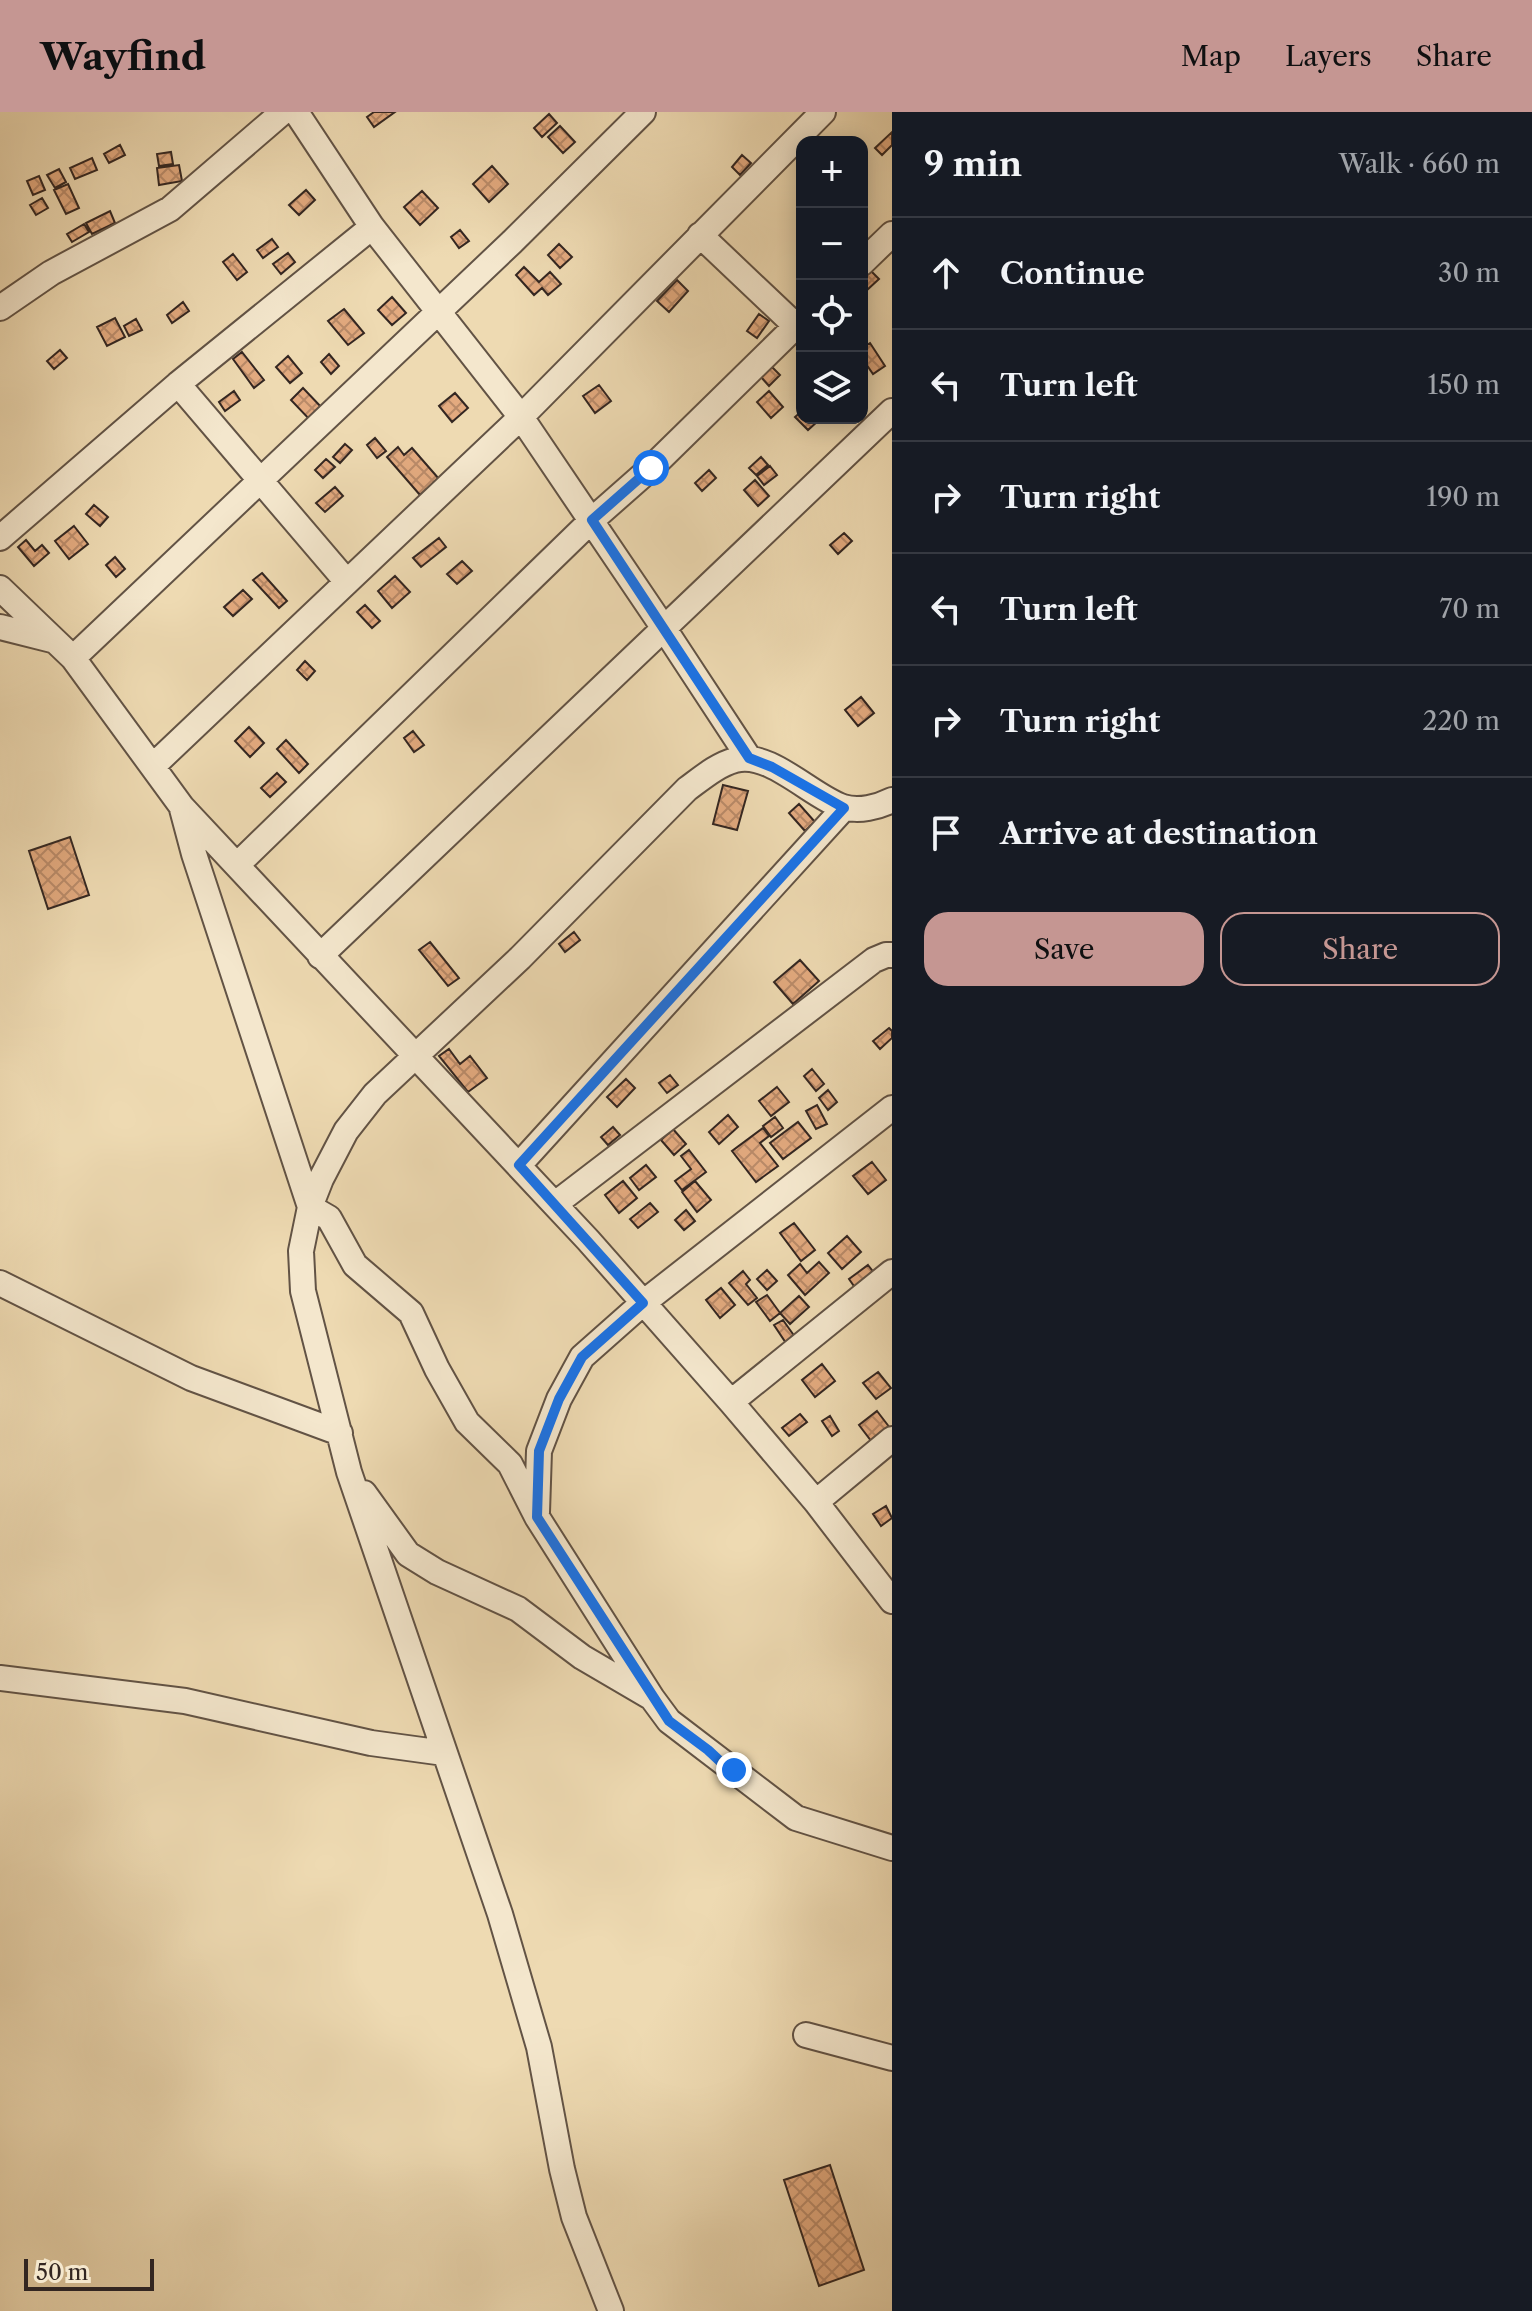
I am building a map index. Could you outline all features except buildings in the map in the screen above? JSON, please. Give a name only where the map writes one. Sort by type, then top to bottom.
[{"type":"street","points":[[0,308],[51,273],[170,209],[283,112]]},
{"type":"street","points":[[296,112],[372,227],[521,417],[749,758]]},
{"type":"street","points":[[73,658],[438,312],[643,112]]},
{"type":"street","points":[[153,766],[521,417],[823,112]]},
{"type":"street","points":[[0,538],[178,384],[372,227]]},
{"type":"street","points":[[868,257],[892,234]]},
{"type":"street","points":[[700,235],[796,320]]},
{"type":"street","points":[[237,865],[796,326]]},
{"type":"street","points":[[178,384],[347,582]]},
{"type":"street","points":[[320,956],[885,418],[892,445]]},
{"type":"street","points":[[0,588],[73,658],[182,807],[555,1204],[731,1402],[816,1502],[892,1600]]},
{"type":"street","points":[[0,627],[55,641]]},
{"type":"street","points":[[611,2311],[574,2217],[539,2047],[500,1914],[349,1472],[303,1291],[301,1251],[310,1207],[346,1131],[375,1094],[531,948],[687,789],[712,771],[735,760],[749,758],[772,767],[844,808],[866,809],[892,800]]},
{"type":"street","points":[[182,807],[194,854],[310,1207],[329,1218],[355,1265],[411,1313],[437,1369],[467,1422],[510,1464],[537,1517],[669,1721],[796,1818],[892,1848]]},
{"type":"street","points":[[519,1165],[844,808]]},
{"type":"street","points":[[555,1204],[874,960],[892,955]]},
{"type":"street","points":[[537,1517],[539,1451],[559,1399],[582,1357],[643,1303],[890,1117]]},
{"type":"street","points":[[731,1402],[892,1272]]},
{"type":"street","points":[[0,1283],[191,1378],[340,1433]]},
{"type":"street","points":[[816,1502],[892,1439]]},
{"type":"street","points":[[349,1472],[408,1554],[437,1572],[518,1609],[582,1657],[652,1698]]},
{"type":"street","points":[[0,1678],[185,1701],[371,1743],[444,1753]]},
{"type":"street","points":[[806,2035],[892,2058]]},
{"type":"route","points":[[651,468],[592,520],[749,758],[772,767],[844,808],[519,1165],[643,1303],[582,1357],[559,1399],[539,1451],[537,1517],[669,1721],[734,1770]]}]
